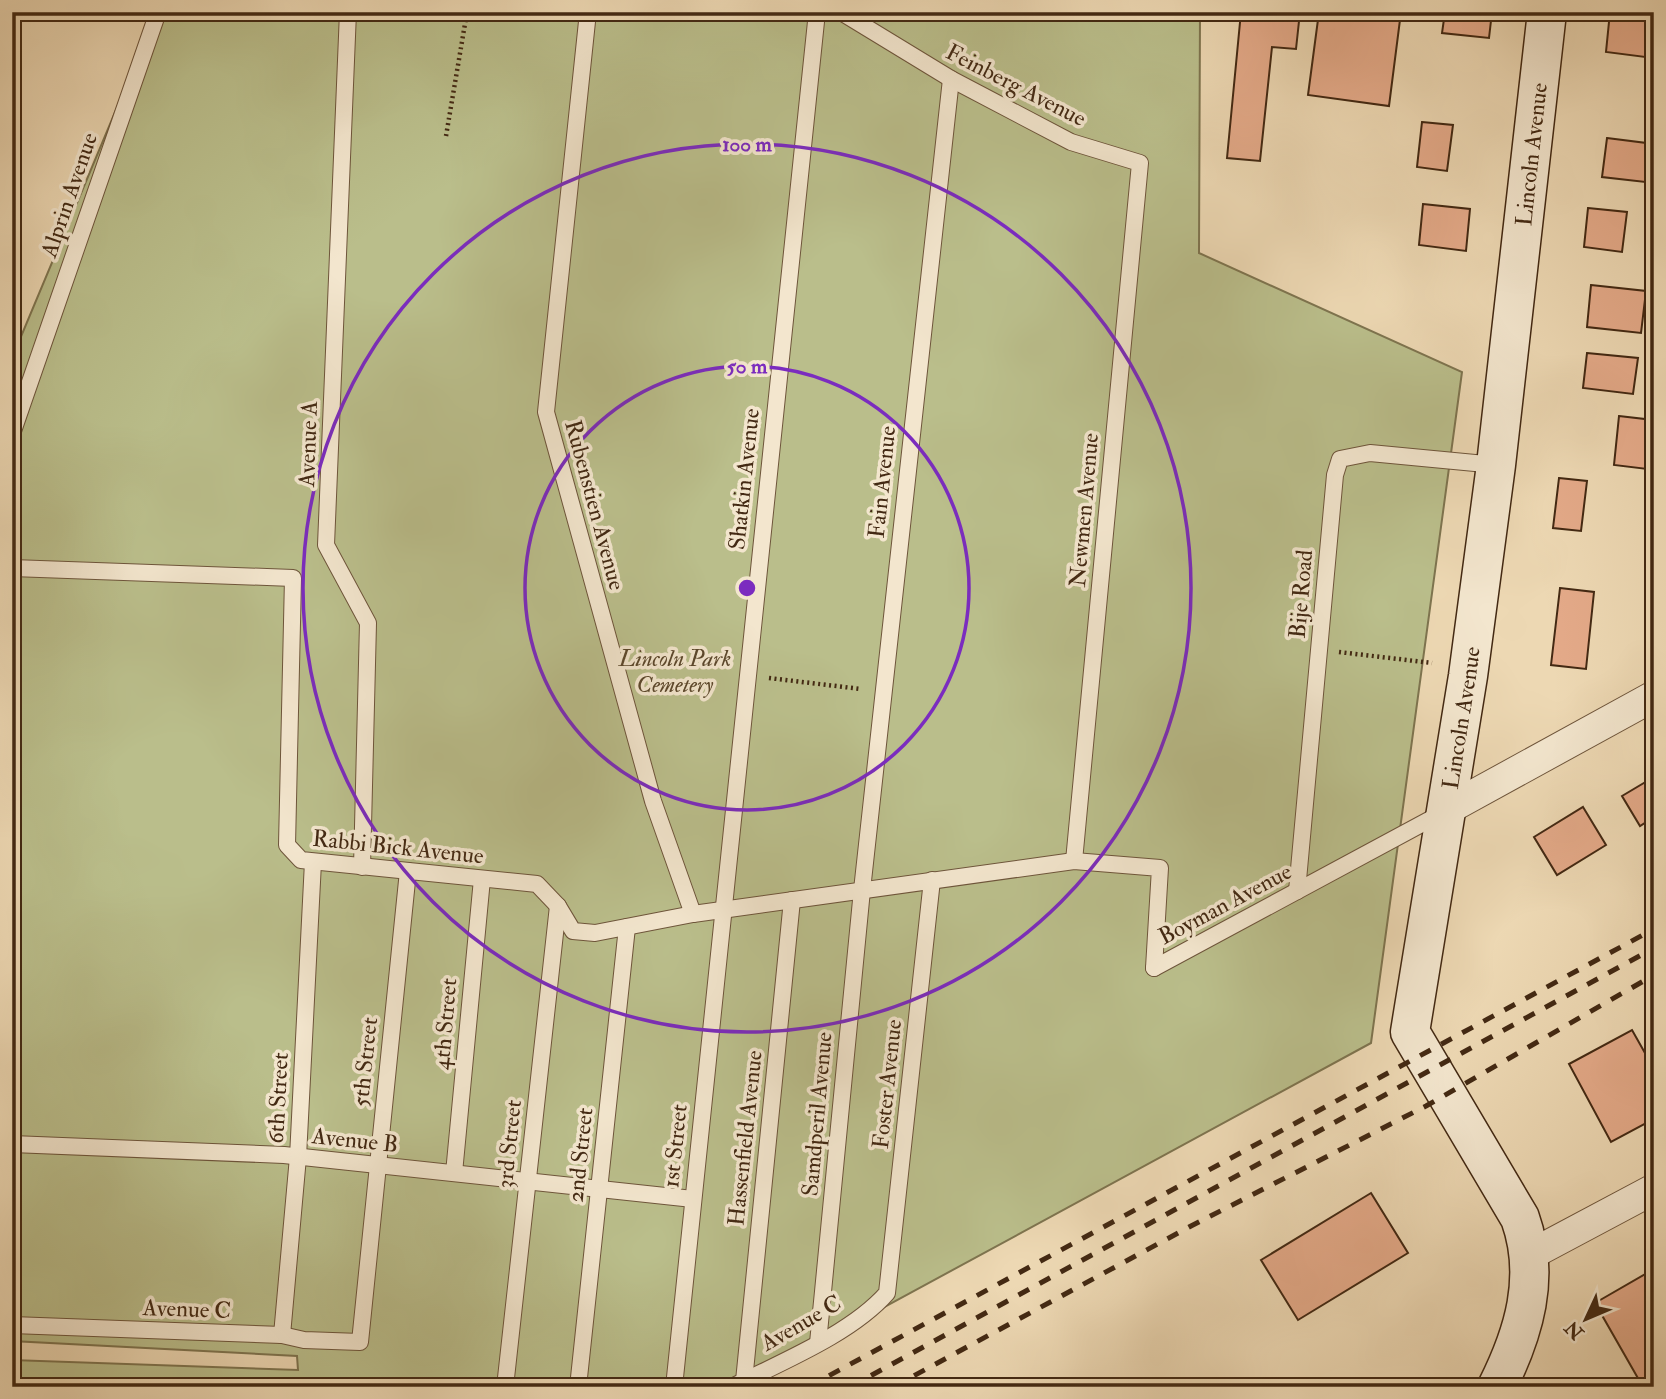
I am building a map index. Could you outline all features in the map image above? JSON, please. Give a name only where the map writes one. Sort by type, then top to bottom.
[{"type":"street","name":"Lincoln Avenue","points":[[1497,1387],[1518,1346],[1529,1304],[1530,1255],[1520,1218],[1410,1032],[1448,809],[1496,465],[1547,12]]},
{"type":"street","points":[[1448,809],[1654,696]]},
{"type":"street","points":[[1530,1255],[1654,1189]]},
{"type":"lane","name":"Alprin Avenue","points":[[12,434],[158,12]]},
{"type":"lane","name":"Avenue A","points":[[348,12],[326,545],[368,623],[362,867]]},
{"type":"lane","name":"Rubenstien Avenue","points":[[588,12],[546,412],[653,801],[693,914]]},
{"type":"lane","name":"Shatkin Avenue","points":[[724,909],[817,12]]},
{"type":"lane","name":"Feinberg Avenue","points":[[841,12],[951,79],[1071,142],[1140,163]]},
{"type":"lane","name":"Fain Avenue","points":[[862,890],[951,79]]},
{"type":"lane","name":"Newmen Avenue","points":[[1074,861],[1140,163]]},
{"type":"lane","name":"Bije Road","points":[[1297,891],[1335,475],[1340,459],[1370,453],[1496,465]]},
{"type":"lane","name":"Rabbi Bick Avenue","points":[[12,568],[293,578],[287,845],[301,860],[537,884],[558,906],[573,931],[594,933],[724,909],[862,890]]},
{"type":"lane","name":"Boyman Avenue","points":[[862,890],[1074,861],[1160,868],[1154,968],[1448,809]]},
{"type":"lane","name":"6th Street","points":[[282,1335],[298,1157],[313,862]]},
{"type":"lane","name":"5th Street","points":[[360,1342],[408,871]]},
{"type":"lane","name":"4th Street","points":[[454,1173],[482,879]]},
{"type":"lane","name":"Foster Avenue","points":[[887,1293],[932,880]]},
{"type":"lane","name":"Samdperil Avenue","points":[[818,1343],[862,890]]},
{"type":"lane","name":"Hassenfield Avenue","points":[[738,1384],[792,900]]},
{"type":"lane","name":"3rd Street","points":[[505,1387],[558,906]]},
{"type":"lane","name":"1st Street","points":[[674,1387],[724,909]]},
{"type":"lane","name":"2nd Street","points":[[578,1387],[627,927]]},
{"type":"lane","name":"Avenue B","points":[[12,1144],[298,1157],[693,1199]]},
{"type":"lane","name":"Avenue C","points":[[738,1384],[818,1343],[878,1304],[887,1293]]},
{"type":"lane","name":"Avenue C","points":[[12,1325],[282,1335],[304,1340],[360,1342]]},
{"type":"path","points":[[446,136],[467,12]]},
{"type":"path","points":[[1319,650],[1432,663]]},
{"type":"path","points":[[747,675],[883,692]]},
{"type":"green space","name":"Lincoln Park Cemetery","points":[[157,12],[1200,12],[1199,253],[1462,372],[1371,1043],[737,1387],[12,1387],[12,1360],[298,1370],[297,1356],[12,1341],[12,358]]},
{"type":"building","points":[[1241,12],[1300,12],[1296,49],[1272,47],[1260,161],[1227,158]]},
{"type":"building","points":[[1319,12],[1401,12],[1389,106],[1308,95]]},
{"type":"building","points":[[1445,12],[1492,12],[1489,38],[1442,33]]},
{"type":"building","points":[[1610,12],[1650,14],[1645,57],[1606,52]]},
{"type":"building","points":[[1422,122],[1453,125],[1447,171],[1417,167]]},
{"type":"building","points":[[1607,138],[1654,144],[1654,183],[1602,177]]},
{"type":"building","points":[[1423,204],[1470,209],[1466,251],[1419,245]]},
{"type":"building","points":[[1588,208],[1627,212],[1622,252],[1584,247]]},
{"type":"building","points":[[1591,285],[1646,291],[1641,333],[1587,327]]},
{"type":"building","points":[[1587,353],[1638,358],[1633,394],[1583,388]]},
{"type":"building","points":[[1619,416],[1653,420],[1647,469],[1614,465]]},
{"type":"building","points":[[1559,478],[1587,481],[1581,531],[1553,528]]},
{"type":"building","points":[[1560,588],[1594,592],[1586,669],[1551,665]]},
{"type":"building","points":[[1654,777],[1654,817],[1640,826],[1622,796]]},
{"type":"building","points":[[1583,807],[1606,845],[1557,875],[1534,837]]},
{"type":"building","points":[[1632,1030],[1654,1069],[1654,1119],[1611,1142],[1569,1064]]},
{"type":"building","points":[[1371,1193],[1408,1253],[1298,1320],[1261,1260]]},
{"type":"building","points":[[1654,1269],[1654,1387],[1643,1387],[1595,1303]]},
{"type":"railway","points":[[808,1387],[1654,929]]},
{"type":"railway","points":[[850,1387],[1654,948]]},
{"type":"railway","points":[[893,1387],[1191,1226],[1426,1106],[1654,975]]}]
